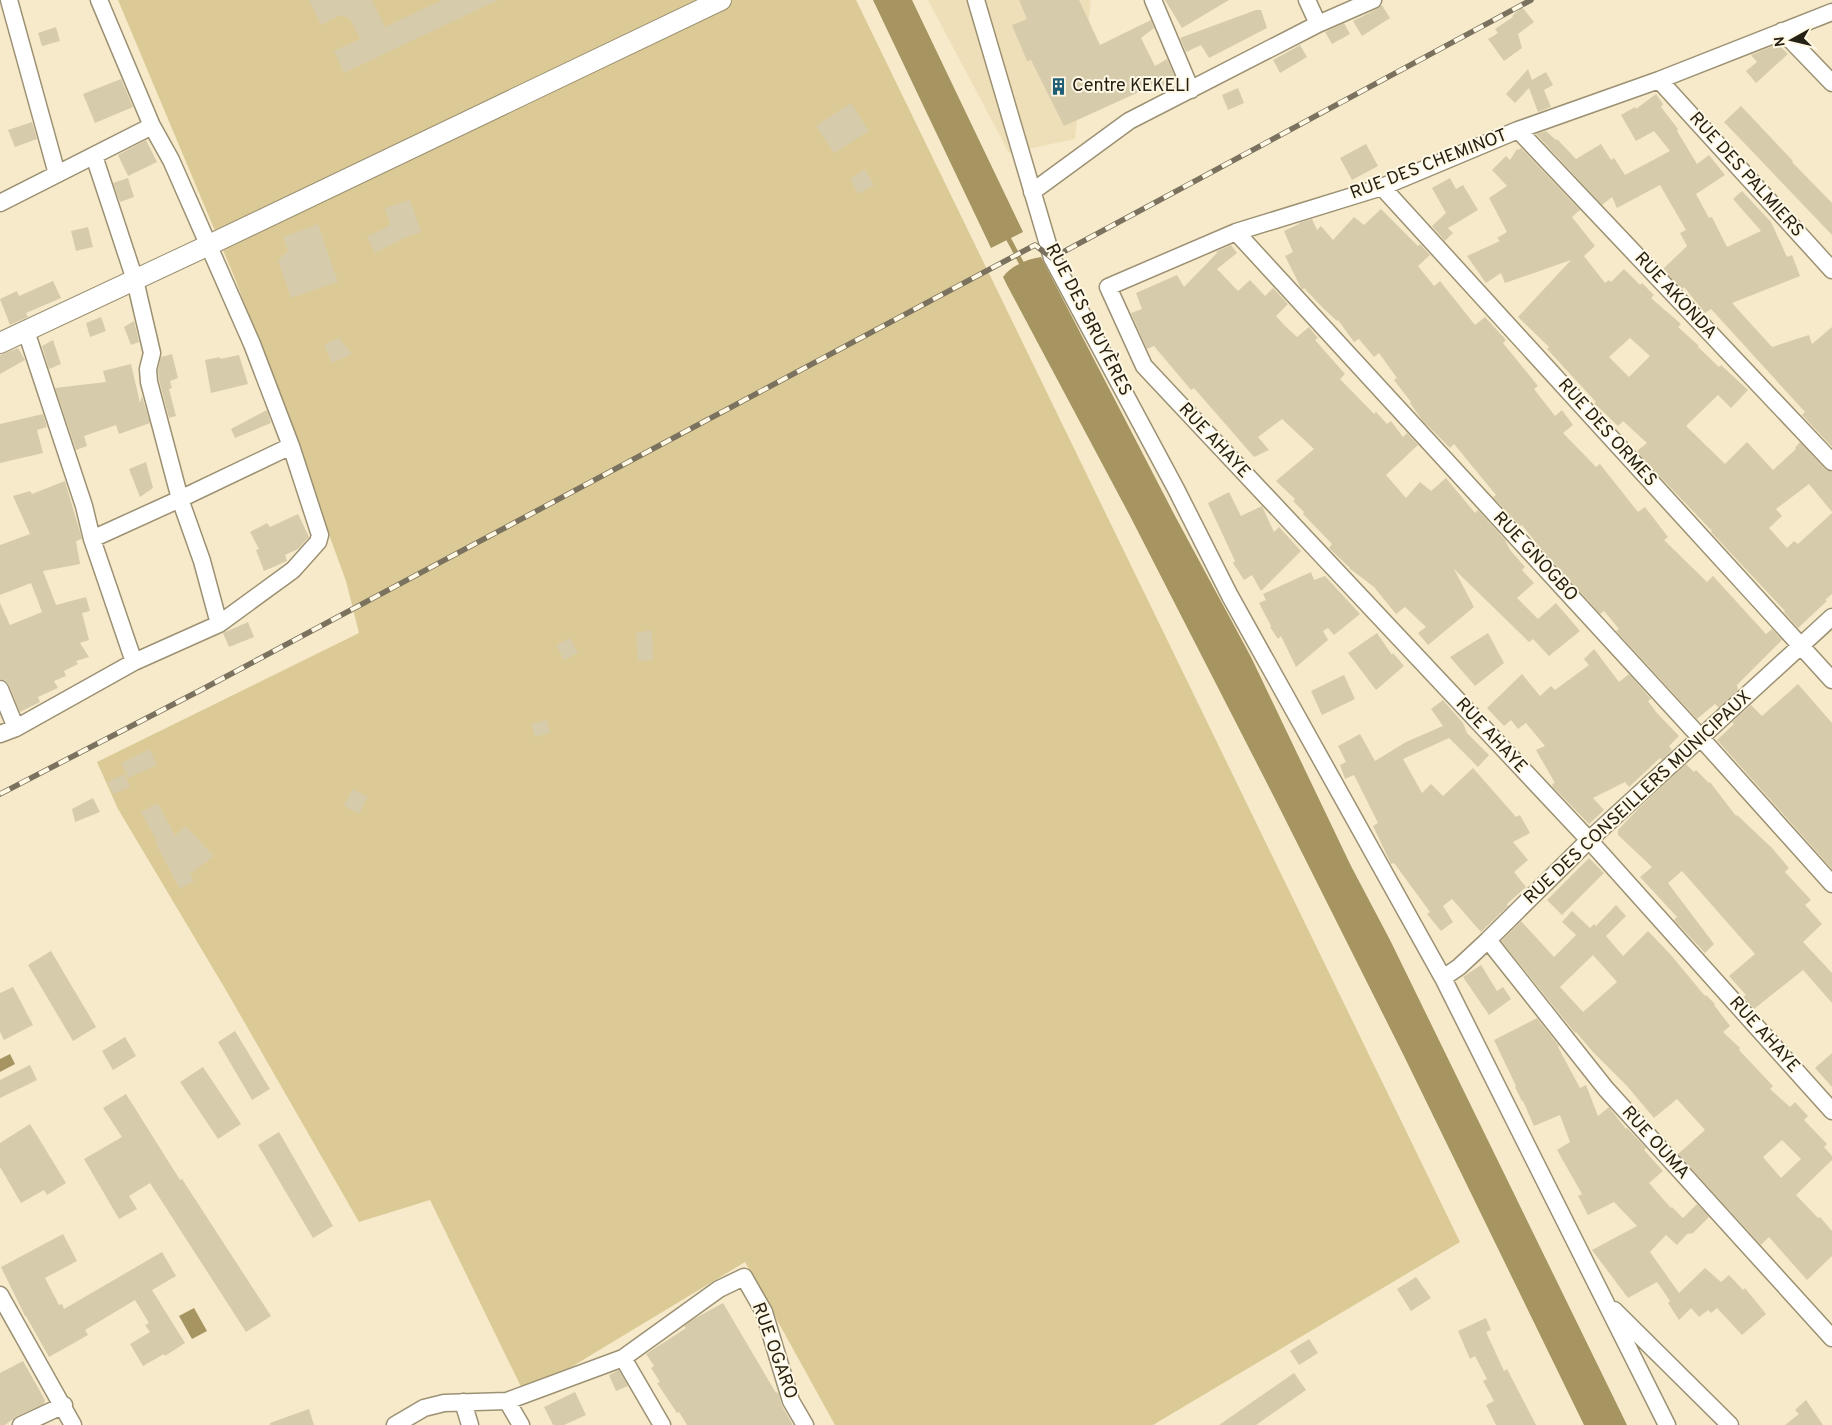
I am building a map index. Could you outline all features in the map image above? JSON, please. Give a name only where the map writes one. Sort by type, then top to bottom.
[{"type":"street","points":[[0,1],[4,0]]},
{"type":"street","points":[[9,0],[56,174]]},
{"type":"street","points":[[0,734],[16,728],[134,662],[219,624],[292,570],[320,539],[291,446],[252,344],[171,160],[152,126],[99,0]]},
{"type":"street","points":[[0,344],[722,0]]},
{"type":"street","name":"RUE DES BRUYÈRES","points":[[976,0],[1052,258],[1176,489],[1230,596],[1443,978],[1667,1425]]},
{"type":"street","points":[[1153,0],[1191,90]]},
{"type":"street","points":[[1308,0],[1318,24]]},
{"type":"street","points":[[1032,192],[1129,121],[1318,24],[1374,0]]},
{"type":"street","name":"RUE DES CHEMINOT","points":[[1144,366],[1108,287],[1236,232],[1382,187],[1518,130],[1659,80],[1832,12]]},
{"type":"street","points":[[1782,31],[1832,83]]},
{"type":"street","name":"RUE DES PALMIERS","points":[[1659,80],[1832,270]]},
{"type":"street","points":[[0,203],[152,126]]},
{"type":"street","name":"RUE AKONDA","points":[[1518,130],[1832,462]]},
{"type":"street","points":[[94,156],[135,280],[152,353],[147,376],[180,500],[202,561],[219,624]]},
{"type":"street","name":"RUE DES ORMES","points":[[1382,187],[1832,680]]},
{"type":"street","name":"RUE GNOGBO","points":[[1236,232],[1700,737],[1832,884]]},
{"type":"street","points":[[26,331],[84,506],[92,539],[134,662]]},
{"type":"street","name":"RUE AHAYE","points":[[1144,366],[1589,840],[1832,1111]]},
{"type":"street","points":[[92,539],[180,500],[291,446]]},
{"type":"street","name":"RUE DES CONSEILLERS MUNICIPAUX","points":[[1443,978],[1488,940],[1589,840],[1832,617]]},
{"type":"street","points":[[0,690],[16,728]]},
{"type":"street","name":"RUE OUMA","points":[[1488,940],[1606,1089],[1832,1338]]},
{"type":"street","name":"RUE OGARO","points":[[623,1358],[719,1289],[744,1277],[764,1312],[792,1401],[805,1425]]},
{"type":"street","points":[[0,1295],[64,1405],[73,1425]]},
{"type":"street","points":[[1605,1301],[1730,1425]]},
{"type":"street","points":[[394,1425],[424,1408],[444,1403],[507,1400],[623,1358],[662,1425]]},
{"type":"street","points":[[507,1400],[521,1425]]},
{"type":"street","points":[[463,1402],[470,1425]]},
{"type":"street","points":[[21,1425],[64,1405]]},
{"type":"shaded area","points":[[118,0],[856,0],[1460,1242],[1153,1425],[835,1425],[745,1262],[525,1395],[430,1200],[359,1222],[227,992],[118,809],[97,762],[359,633],[346,581],[236,281]]},
{"type":"shaded area","points":[[873,0],[912,0],[1023,232],[991,248]]},
{"type":"shaded area","points":[[928,0],[1091,0],[1075,139],[1009,153]]},
{"type":"shaded area","points":[[1041,257],[1174,514],[1251,657],[1351,866],[1390,940],[1627,1425],[1584,1425],[1404,1056],[1273,795],[1130,516],[1008,287],[1003,277],[1006,273],[1030,259]]},
{"type":"shaded area","points":[[10,1054],[15,1064],[0,1072],[0,1059]]},
{"type":"shaded area","points":[[194,1308],[207,1331],[192,1339],[179,1316]]},
{"type":"building","points":[[309,0],[372,0],[385,27],[442,0],[498,0],[344,73],[334,51],[360,39],[350,19],[340,15],[321,25]]},
{"type":"building","points":[[1019,0],[1079,0],[1100,45],[1151,20],[1154,28],[1141,38],[1155,66],[1167,59],[1176,79],[1157,89],[1154,83],[1139,92],[1064,126],[1031,60],[1027,61],[1012,25],[1027,19]]},
{"type":"building","points":[[1165,0],[1229,0],[1182,28]]},
{"type":"building","points":[[1382,5],[1390,18],[1362,36],[1353,21]]},
{"type":"building","points":[[1522,7],[1534,22],[1518,34],[1522,48],[1504,61],[1488,39],[1498,33],[1495,29],[1513,17]]},
{"type":"building","points":[[1256,10],[1261,10],[1267,28],[1209,58],[1201,45],[1186,52],[1180,38]]},
{"type":"building","points":[[1344,23],[1350,34],[1332,44],[1325,32]]},
{"type":"building","points":[[56,27],[60,41],[42,46],[38,33]]},
{"type":"building","points":[[1778,44],[1788,54],[1756,83],[1746,71],[1757,62],[1751,55]]},
{"type":"building","points":[[1300,45],[1307,57],[1280,73],[1273,60]]},
{"type":"building","points":[[1528,69],[1532,80],[1546,72],[1553,85],[1544,90],[1551,107],[1538,112],[1529,88],[1515,103],[1506,94]]},
{"type":"building","points":[[121,79],[133,107],[95,123],[83,94]]},
{"type":"building","points":[[1238,88],[1244,103],[1228,110],[1222,95]]},
{"type":"building","points":[[1656,94],[1663,104],[1661,107],[1678,129],[1677,131],[1697,164],[1709,155],[1725,175],[1696,194],[1709,218],[1712,217],[1727,247],[1761,231],[1733,199],[1742,191],[1771,222],[1787,257],[1792,255],[1800,276],[1732,303],[1772,347],[1809,335],[1812,344],[1832,327],[1832,447],[1802,415],[1805,412],[1711,309],[1705,313],[1684,287],[1682,289],[1663,269],[1687,246],[1680,233],[1686,230],[1660,185],[1617,208],[1612,197],[1602,205],[1536,134],[1546,131],[1557,139],[1576,159],[1601,144],[1611,160],[1614,158],[1625,175],[1670,151],[1654,131],[1636,141],[1621,115],[1635,107],[1636,109]]},
{"type":"building","points":[[851,103],[869,131],[834,153],[816,126]]},
{"type":"building","points":[[1741,106],[1832,203],[1832,235],[1724,122]]},
{"type":"building","points":[[32,122],[37,139],[15,147],[8,130]]},
{"type":"building","points":[[146,140],[157,162],[128,176],[118,155]]},
{"type":"building","points":[[1366,144],[1378,166],[1352,180],[1340,158]]},
{"type":"building","points":[[1521,148],[1580,210],[1572,217],[1595,246],[1584,256],[1605,283],[1609,280],[1611,282],[1624,269],[1640,285],[1642,283],[1654,295],[1651,298],[1681,324],[1678,327],[1698,347],[1748,390],[1731,408],[1718,395],[1686,426],[1725,464],[1747,442],[1773,470],[1796,449],[1800,442],[1825,469],[1832,472],[1832,512],[1809,484],[1776,509],[1782,516],[1769,528],[1787,548],[1794,541],[1798,544],[1832,513],[1832,594],[1798,628],[1785,611],[1712,531],[1643,459],[1637,451],[1647,443],[1623,421],[1618,426],[1594,403],[1596,402],[1547,349],[1549,347],[1518,317],[1571,260],[1505,283],[1501,273],[1486,283],[1467,256],[1500,241],[1497,238],[1507,232],[1489,198],[1507,186],[1492,170],[1506,156],[1510,160]],"holes":[[[1630,338],[1650,356],[1629,377],[1609,357]]]},
{"type":"building","points":[[865,169],[874,185],[858,194],[850,179]]},
{"type":"building","points":[[128,178],[134,197],[120,202],[113,183]]},
{"type":"building","points":[[1450,178],[1456,189],[1463,185],[1478,210],[1448,228],[1453,233],[1445,241],[1432,226],[1446,213],[1432,188]]},
{"type":"building","points":[[410,200],[421,232],[402,239],[375,253],[367,237],[390,225],[385,208]]},
{"type":"building","points":[[1381,209],[1418,246],[1420,244],[1430,255],[1418,266],[1434,286],[1440,281],[1475,325],[1485,317],[1506,340],[1503,343],[1538,386],[1534,389],[1555,416],[1562,410],[1573,425],[1563,433],[1596,467],[1600,464],[1638,512],[1645,507],[1668,537],[1664,540],[1707,582],[1713,576],[1766,634],[1772,629],[1782,640],[1737,685],[1738,690],[1719,708],[1715,704],[1697,719],[1616,631],[1619,629],[1604,611],[1600,614],[1522,525],[1520,526],[1493,497],[1496,495],[1454,444],[1450,448],[1422,420],[1394,380],[1397,378],[1379,353],[1374,357],[1359,339],[1354,342],[1338,320],[1324,309],[1304,288],[1302,290],[1285,256],[1293,252],[1284,231],[1312,219],[1317,230],[1321,226],[1333,240],[1354,217],[1364,225]]},
{"type":"building","points":[[318,224],[338,282],[291,298],[278,260],[288,251],[283,237]]},
{"type":"building","points":[[88,227],[93,247],[76,251],[71,231]]},
{"type":"building","points":[[1231,245],[1237,253],[1217,269],[1238,291],[1250,280],[1265,296],[1273,288],[1288,304],[1276,316],[1285,326],[1297,337],[1309,327],[1318,338],[1315,340],[1345,374],[1340,379],[1374,414],[1376,412],[1387,424],[1391,421],[1403,437],[1407,433],[1418,445],[1386,475],[1406,498],[1420,482],[1431,491],[1446,478],[1475,513],[1478,510],[1505,540],[1510,550],[1525,567],[1522,570],[1534,583],[1517,598],[1538,619],[1556,603],[1580,631],[1549,656],[1533,639],[1529,642],[1454,569],[1474,607],[1428,645],[1418,633],[1426,627],[1405,607],[1396,614],[1374,587],[1349,568],[1329,548],[1332,544],[1303,514],[1304,512],[1293,501],[1295,499],[1276,481],[1314,449],[1282,419],[1258,437],[1269,450],[1254,457],[1194,388],[1191,390],[1154,346],[1147,349],[1131,313],[1142,309],[1136,293],[1177,275],[1184,287],[1216,252]]},
{"type":"building","points":[[53,281],[61,298],[26,313],[28,317],[10,325],[0,299],[17,291],[19,296]]},
{"type":"building","points":[[101,317],[106,331],[90,337],[86,323]]},
{"type":"building","points":[[134,321],[139,342],[131,345],[124,327]]},
{"type":"building","points":[[339,338],[352,354],[332,363],[324,345]]},
{"type":"building","points":[[53,340],[61,364],[49,369],[42,346]]},
{"type":"building","points":[[18,348],[25,360],[0,374],[0,355]]},
{"type":"building","points":[[172,354],[178,378],[170,381],[172,388],[169,389],[176,416],[169,418],[158,370],[161,357]]},
{"type":"building","points":[[239,355],[248,384],[211,393],[205,360]]},
{"type":"building","points":[[131,364],[140,403],[142,396],[150,423],[119,434],[116,425],[84,436],[87,446],[76,450],[55,388],[106,382],[103,371]]},
{"type":"building","points":[[267,410],[271,423],[235,438],[231,429]]},
{"type":"building","points":[[43,414],[47,427],[37,430],[43,453],[0,463],[0,424]]},
{"type":"building","points":[[146,462],[153,488],[140,497],[129,469]]},
{"type":"building","points":[[65,481],[82,539],[76,541],[80,564],[43,571],[56,605],[86,597],[90,611],[82,613],[89,640],[80,643],[89,657],[76,661],[78,664],[64,671],[66,676],[54,681],[58,688],[38,697],[40,702],[20,712],[9,685],[6,681],[0,679],[0,603],[10,625],[42,612],[31,583],[0,595],[0,545],[30,534],[13,496],[30,491],[32,494]]},
{"type":"building","points":[[1229,492],[1241,516],[1262,506],[1274,532],[1279,527],[1301,551],[1261,591],[1252,575],[1244,580],[1233,563],[1235,561],[1208,503]]},
{"type":"building","points":[[298,514],[309,537],[298,549],[285,555],[287,561],[264,571],[256,550],[259,549],[250,532],[267,523],[270,527]]},
{"type":"building","points":[[1311,572],[1314,580],[1325,576],[1360,614],[1334,635],[1328,628],[1323,631],[1328,640],[1296,667],[1281,636],[1278,639],[1259,603],[1266,600],[1263,594]]},
{"type":"building","points":[[248,622],[254,637],[229,647],[223,633]]},
{"type":"building","points":[[652,630],[653,660],[638,661],[636,633]]},
{"type":"building","points":[[1377,633],[1392,655],[1393,653],[1404,666],[1376,690],[1348,653]]},
{"type":"building","points":[[1488,633],[1504,663],[1475,686],[1450,657]]},
{"type":"building","points":[[570,638],[578,653],[564,660],[556,645]]},
{"type":"building","points":[[1594,649],[1619,682],[1629,674],[1651,699],[1648,701],[1656,712],[1679,736],[1669,746],[1672,750],[1662,760],[1660,758],[1629,787],[1625,782],[1593,798],[1604,810],[1589,824],[1553,787],[1552,784],[1555,783],[1536,750],[1545,746],[1526,723],[1518,729],[1511,720],[1504,726],[1487,708],[1522,674],[1540,696],[1551,686],[1555,690],[1589,665],[1584,659]]},
{"type":"building","points":[[1344,675],[1355,699],[1322,715],[1311,691]]},
{"type":"building","points":[[1798,684],[1832,723],[1832,869],[1717,740],[1734,724],[1732,722],[1751,705],[1762,716]]},
{"type":"building","points":[[1443,700],[1463,723],[1467,733],[1489,755],[1478,767],[1449,738],[1403,759],[1422,793],[1431,784],[1443,796],[1473,768],[1516,817],[1520,815],[1530,833],[1513,842],[1528,860],[1514,872],[1526,887],[1481,932],[1452,899],[1443,906],[1453,922],[1441,931],[1427,914],[1430,912],[1394,863],[1391,864],[1373,826],[1378,823],[1354,775],[1345,779],[1340,765],[1346,762],[1338,746],[1360,734],[1375,761],[1406,742],[1443,726],[1431,709]]},
{"type":"building","points":[[547,720],[550,733],[535,737],[531,724]]},
{"type":"building","points":[[150,749],[157,765],[128,778],[121,763]]},
{"type":"building","points":[[1686,764],[1694,772],[1696,770],[1710,782],[1736,816],[1772,848],[1789,868],[1785,872],[1811,900],[1805,905],[1822,924],[1803,942],[1832,973],[1832,1003],[1803,970],[1754,1009],[1743,997],[1746,995],[1729,976],[1755,954],[1682,871],[1668,883],[1714,944],[1705,953],[1674,920],[1677,917],[1640,877],[1652,867],[1618,835],[1618,830]]},
{"type":"building","points":[[125,774],[130,787],[113,794],[107,782]]},
{"type":"building","points":[[353,789],[368,797],[359,814],[344,806]]},
{"type":"building","points":[[93,798],[100,812],[75,822],[72,809]]},
{"type":"building","points":[[158,803],[175,836],[185,826],[214,856],[190,874],[194,881],[180,889],[141,812]]},
{"type":"building","points":[[1589,858],[1604,873],[1562,915],[1547,900]]},
{"type":"building","points":[[1616,905],[1626,916],[1606,936],[1623,956],[1648,931],[1705,996],[1715,1004],[1730,1026],[1723,1032],[1740,1048],[1739,1050],[1773,1086],[1770,1089],[1790,1107],[1795,1102],[1808,1116],[1804,1120],[1827,1144],[1824,1147],[1832,1156],[1832,1160],[1796,1195],[1832,1231],[1832,1256],[1807,1280],[1769,1237],[1761,1245],[1678,1154],[1705,1130],[1677,1099],[1654,1118],[1627,1086],[1575,1033],[1501,941],[1521,921],[1554,957],[1576,935],[1562,922],[1572,911],[1590,928],[1594,924],[1596,926]],"holes":[[[1593,955],[1617,982],[1583,1012],[1560,987]],[[1782,1140],[1801,1159],[1781,1178],[1763,1157]]]},
{"type":"building","points":[[51,951],[96,1027],[73,1041],[28,965]]},
{"type":"building","points":[[1481,965],[1497,991],[1503,987],[1511,999],[1489,1015],[1463,977]]},
{"type":"building","points":[[13,987],[33,1025],[4,1040],[0,1032],[0,993]]},
{"type":"building","points":[[1537,1018],[1559,1046],[1580,1088],[1586,1085],[1598,1116],[1609,1107],[1626,1129],[1646,1148],[1644,1150],[1663,1171],[1649,1183],[1671,1208],[1683,1218],[1697,1204],[1709,1217],[1693,1233],[1687,1234],[1677,1245],[1666,1235],[1650,1252],[1679,1293],[1705,1268],[1721,1282],[1729,1275],[1743,1290],[1745,1288],[1766,1314],[1742,1335],[1717,1308],[1711,1313],[1708,1310],[1699,1317],[1691,1308],[1679,1320],[1668,1303],[1670,1301],[1657,1282],[1628,1298],[1592,1250],[1637,1226],[1614,1202],[1588,1215],[1578,1196],[1582,1194],[1557,1150],[1570,1142],[1560,1115],[1534,1126],[1515,1087],[1494,1040]]},
{"type":"building","points":[[235,1031],[270,1089],[252,1100],[218,1042]]},
{"type":"building","points":[[125,1037],[136,1056],[113,1070],[102,1051]]},
{"type":"building","points":[[1832,1053],[1832,1087],[1815,1068]]},
{"type":"building","points":[[30,1065],[37,1080],[0,1098],[0,1080]]},
{"type":"building","points":[[203,1067],[241,1124],[218,1139],[180,1082]]},
{"type":"building","points":[[126,1094],[180,1180],[182,1179],[271,1316],[246,1332],[150,1183],[129,1196],[137,1209],[119,1219],[84,1159],[122,1137],[103,1108]]},
{"type":"building","points":[[30,1124],[66,1183],[47,1195],[44,1190],[21,1203],[0,1167],[0,1143]]},
{"type":"building","points":[[279,1132],[333,1226],[313,1238],[258,1145]]},
{"type":"building","points":[[63,1234],[77,1261],[45,1278],[59,1305],[62,1304],[64,1309],[162,1252],[176,1276],[152,1290],[185,1343],[165,1356],[164,1354],[143,1366],[130,1344],[150,1332],[145,1325],[149,1323],[135,1300],[85,1330],[88,1335],[49,1357],[25,1316],[1,1267]]},
{"type":"building","points":[[1416,1277],[1431,1298],[1411,1311],[1397,1289]]},
{"type":"building","points":[[723,1303],[776,1393],[778,1392],[782,1406],[793,1425],[687,1425],[657,1383],[660,1382],[651,1368],[654,1366],[646,1354],[686,1328],[684,1326],[692,1320]]},
{"type":"building","points":[[1486,1318],[1491,1330],[1486,1332],[1504,1371],[1507,1369],[1536,1425],[1496,1425],[1486,1405],[1494,1401],[1483,1381],[1487,1379],[1475,1356],[1470,1359],[1458,1331]]},
{"type":"building","points":[[1309,1339],[1318,1353],[1299,1365],[1290,1351]]},
{"type":"building","points":[[23,1361],[45,1400],[44,1404],[17,1416],[5,1425],[0,1425],[0,1373]]},
{"type":"building","points":[[619,1370],[628,1386],[616,1391],[609,1375]]},
{"type":"building","points":[[1294,1373],[1306,1390],[1256,1425],[1219,1425]]},
{"type":"building","points":[[575,1392],[586,1415],[564,1425],[553,1425],[544,1407]]},
{"type":"building","points":[[1806,1400],[1823,1425],[1785,1425],[1799,1414],[1795,1410]]},
{"type":"building","points":[[309,1409],[314,1425],[270,1425],[270,1423]]},
{"type":"waterway","points":[[1006,234],[1024,268]]},
{"type":"railway","points":[[0,794],[199,691],[1035,245],[1052,258],[1531,0]]},
{"type":"place","name":"Centre KEKELI","points":[[1058,86]]}]
